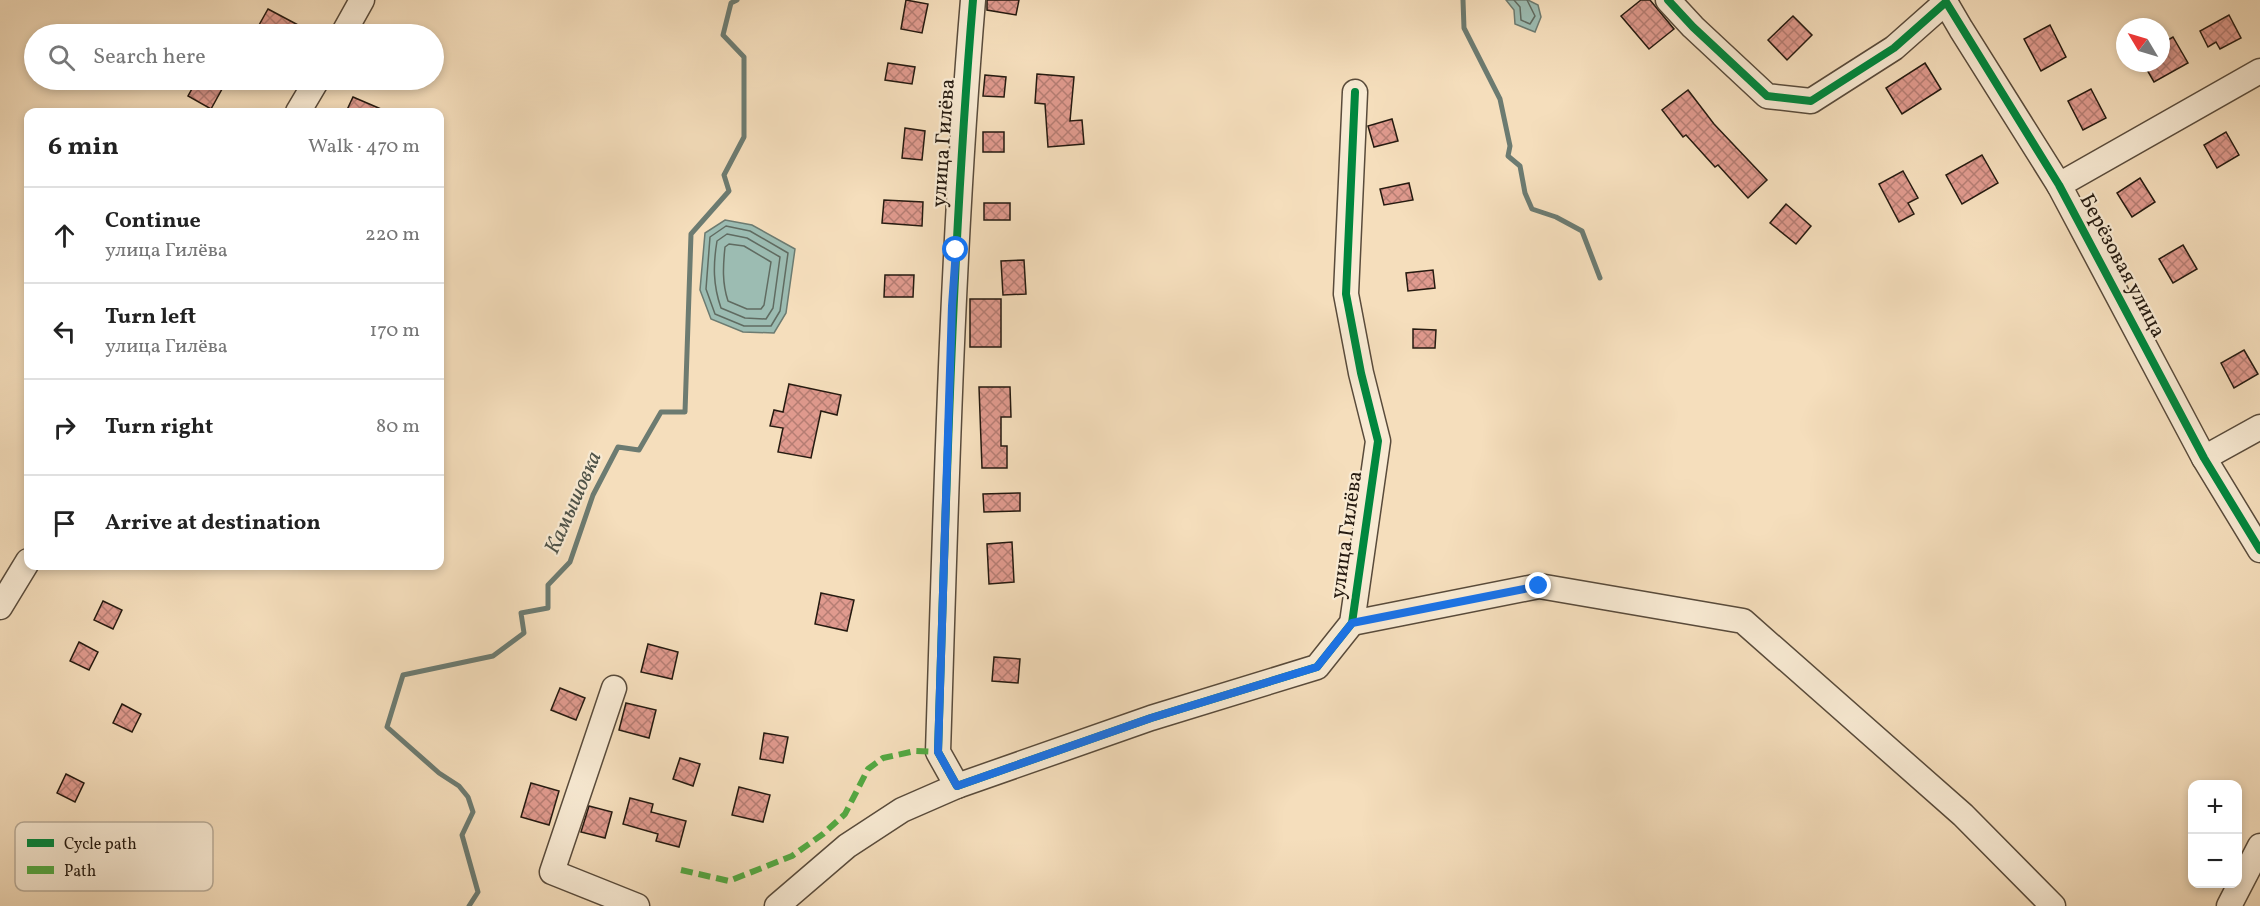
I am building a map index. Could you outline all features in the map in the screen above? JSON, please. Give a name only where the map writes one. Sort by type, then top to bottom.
[{"type":"street","points":[[349,24],[362,0]]},
{"type":"street","name":"улица Гилёва","points":[[973,0],[952,306],[938,752],[957,786],[1151,718],[1317,667],[1352,623],[1378,441],[1361,373],[1346,294],[1356,92]]},
{"type":"street","points":[[1668,0],[1693,27],[1767,96],[1811,101],[1894,48],[1945,1]]},
{"type":"street","name":"Берёзовая улица","points":[[1945,1],[2059,185],[2204,458],[2260,550]]},
{"type":"street","points":[[2059,185],[2260,71]]},
{"type":"street","points":[[300,108],[311,90]]},
{"type":"street","points":[[2204,458],[2260,427]]},
{"type":"street","points":[[0,607],[24,568]]},
{"type":"street","points":[[1352,623],[1539,586],[1743,621],[1963,815],[2053,906]]},
{"type":"street","points":[[614,688],[552,872],[637,906]]},
{"type":"street","points":[[777,906],[847,846],[902,810],[957,786]]},
{"type":"street","points":[[2229,906],[2260,846]]},
{"type":"water","points":[[1506,0],[1528,0],[1538,5],[1541,17],[1535,32],[1515,24],[1514,10]]},
{"type":"water","points":[[725,220],[752,225],[795,249],[786,313],[774,333],[743,332],[711,319],[700,290],[705,233]]},
{"type":"building","points":[[906,0],[928,4],[922,33],[901,29]]},
{"type":"building","points":[[987,0],[1019,0],[1016,15],[987,10]]},
{"type":"building","points":[[1641,0],[1650,0],[1674,29],[1649,49],[1621,16]]},
{"type":"building","points":[[268,9],[296,24],[260,24]]},
{"type":"building","points":[[2229,15],[2241,38],[2220,49],[2216,42],[2208,47],[2200,31]]},
{"type":"building","points":[[1793,16],[1812,35],[1787,60],[1768,40]]},
{"type":"building","points":[[2050,25],[2066,57],[2041,71],[2024,39]]},
{"type":"building","points":[[2173,37],[2188,63],[2154,82],[2148,72],[2170,72],[2170,39]]},
{"type":"building","points":[[888,63],[915,67],[912,84],[885,80]]},
{"type":"building","points":[[1925,63],[1941,89],[1902,114],[1886,88]]},
{"type":"building","points":[[1037,74],[1074,77],[1070,121],[1082,120],[1084,144],[1048,147],[1045,104],[1035,103]]},
{"type":"building","points":[[985,75],[1006,77],[1004,97],[983,96]]},
{"type":"building","points":[[2091,89],[2106,118],[2083,130],[2068,101]]},
{"type":"building","points":[[191,90],[221,90],[212,108],[188,96]]},
{"type":"building","points":[[1688,90],[1714,124],[1767,180],[1748,198],[1718,165],[1715,167],[1686,135],[1683,137],[1662,110]]},
{"type":"building","points":[[353,97],[379,108],[348,108]]},
{"type":"building","points":[[1392,119],[1398,141],[1374,147],[1368,126]]},
{"type":"building","points":[[905,128],[925,131],[922,160],[902,158]]},
{"type":"building","points":[[983,132],[1004,132],[1004,152],[983,152]]},
{"type":"building","points":[[2226,132],[2239,155],[2217,168],[2204,145]]},
{"type":"building","points":[[1982,155],[1998,183],[1962,204],[1946,175]]},
{"type":"building","points":[[1903,171],[1918,198],[1908,203],[1914,214],[1899,222],[1879,184]]},
{"type":"building","points":[[2140,178],[2155,202],[2132,217],[2117,193]]},
{"type":"building","points":[[1409,183],[1413,200],[1384,205],[1380,189]]},
{"type":"building","points":[[884,200],[923,202],[922,226],[882,223]]},
{"type":"building","points":[[984,203],[1010,203],[1010,220],[984,220]]},
{"type":"building","points":[[1786,204],[1811,226],[1796,244],[1770,223]]},
{"type":"building","points":[[2183,245],[2197,269],[2173,283],[2159,259]]},
{"type":"building","points":[[1024,260],[1026,294],[1003,295],[1001,261]]},
{"type":"building","points":[[1433,270],[1435,288],[1408,291],[1406,273]]},
{"type":"building","points":[[885,275],[914,275],[913,297],[884,297]]},
{"type":"building","points":[[970,299],[1001,299],[1001,347],[970,347]]},
{"type":"building","points":[[1413,329],[1436,330],[1435,348],[1413,348]]},
{"type":"building","points":[[2244,350],[2258,374],[2234,388],[2221,363]]},
{"type":"building","points":[[789,384],[841,395],[837,415],[821,411],[811,458],[778,452],[783,428],[770,426],[774,410],[783,412]]},
{"type":"building","points":[[979,387],[1010,387],[1011,417],[1001,417],[1001,446],[1007,446],[1007,468],[982,468]]},
{"type":"building","points":[[1020,493],[1020,511],[984,512],[983,494]]},
{"type":"building","points":[[1012,542],[1014,582],[989,584],[987,544]]},
{"type":"building","points":[[821,593],[854,600],[847,631],[815,624]]},
{"type":"building","points":[[103,601],[122,610],[113,629],[94,620]]},
{"type":"building","points":[[79,642],[98,652],[89,670],[70,661]]},
{"type":"building","points":[[648,644],[678,652],[672,679],[641,672]]},
{"type":"building","points":[[994,657],[1020,659],[1018,683],[992,681]]},
{"type":"building","points":[[560,688],[585,698],[576,720],[551,710]]},
{"type":"building","points":[[626,703],[656,710],[649,738],[619,730]]},
{"type":"building","points":[[122,704],[141,714],[132,732],[113,723]]},
{"type":"building","points":[[764,733],[788,737],[783,763],[760,759]]},
{"type":"building","points":[[680,758],[700,764],[693,786],[673,779]]},
{"type":"building","points":[[66,774],[84,783],[75,802],[57,793]]},
{"type":"building","points":[[531,783],[559,791],[549,825],[521,817]]},
{"type":"building","points":[[739,787],[770,795],[763,822],[732,815]]},
{"type":"building","points":[[630,798],[653,804],[651,812],[686,821],[679,847],[656,841],[658,834],[623,824]]},
{"type":"building","points":[[589,806],[612,812],[605,838],[581,832]]},
{"type":"waterway","name":"Камышовка","points":[[469,906],[478,892],[462,835],[473,812],[468,797],[459,786],[439,773],[387,727],[403,675],[493,656],[524,633],[521,613],[548,608],[548,585],[570,562],[593,495],[618,447],[639,450],[661,412],[685,412],[691,234],[729,191],[724,175],[744,137],[744,57],[723,35],[731,3],[737,0]]},
{"type":"waterway","points":[[1463,0],[1464,28],[1500,99],[1510,146],[1508,156],[1520,166],[1525,193],[1532,209],[1556,217],[1582,231],[1600,278]]},
{"type":"marked path","points":[[681,870],[729,881],[792,856],[823,834],[845,814],[868,769],[883,758],[915,751],[938,752]]},
{"type":"cycle path","points":[[973,0],[955,282],[938,752],[957,786],[1151,718],[1317,667],[1352,623],[1378,441],[1361,373],[1346,294],[1355,92]]},
{"type":"cycle path","points":[[1668,0],[1693,27],[1767,96],[1811,101],[1894,48],[1946,2],[2059,185],[2204,458],[2260,550]]},
{"type":"route","points":[[956,250],[952,306],[938,752],[957,786],[1151,718],[1317,667],[1352,623],[1539,586]]}]
